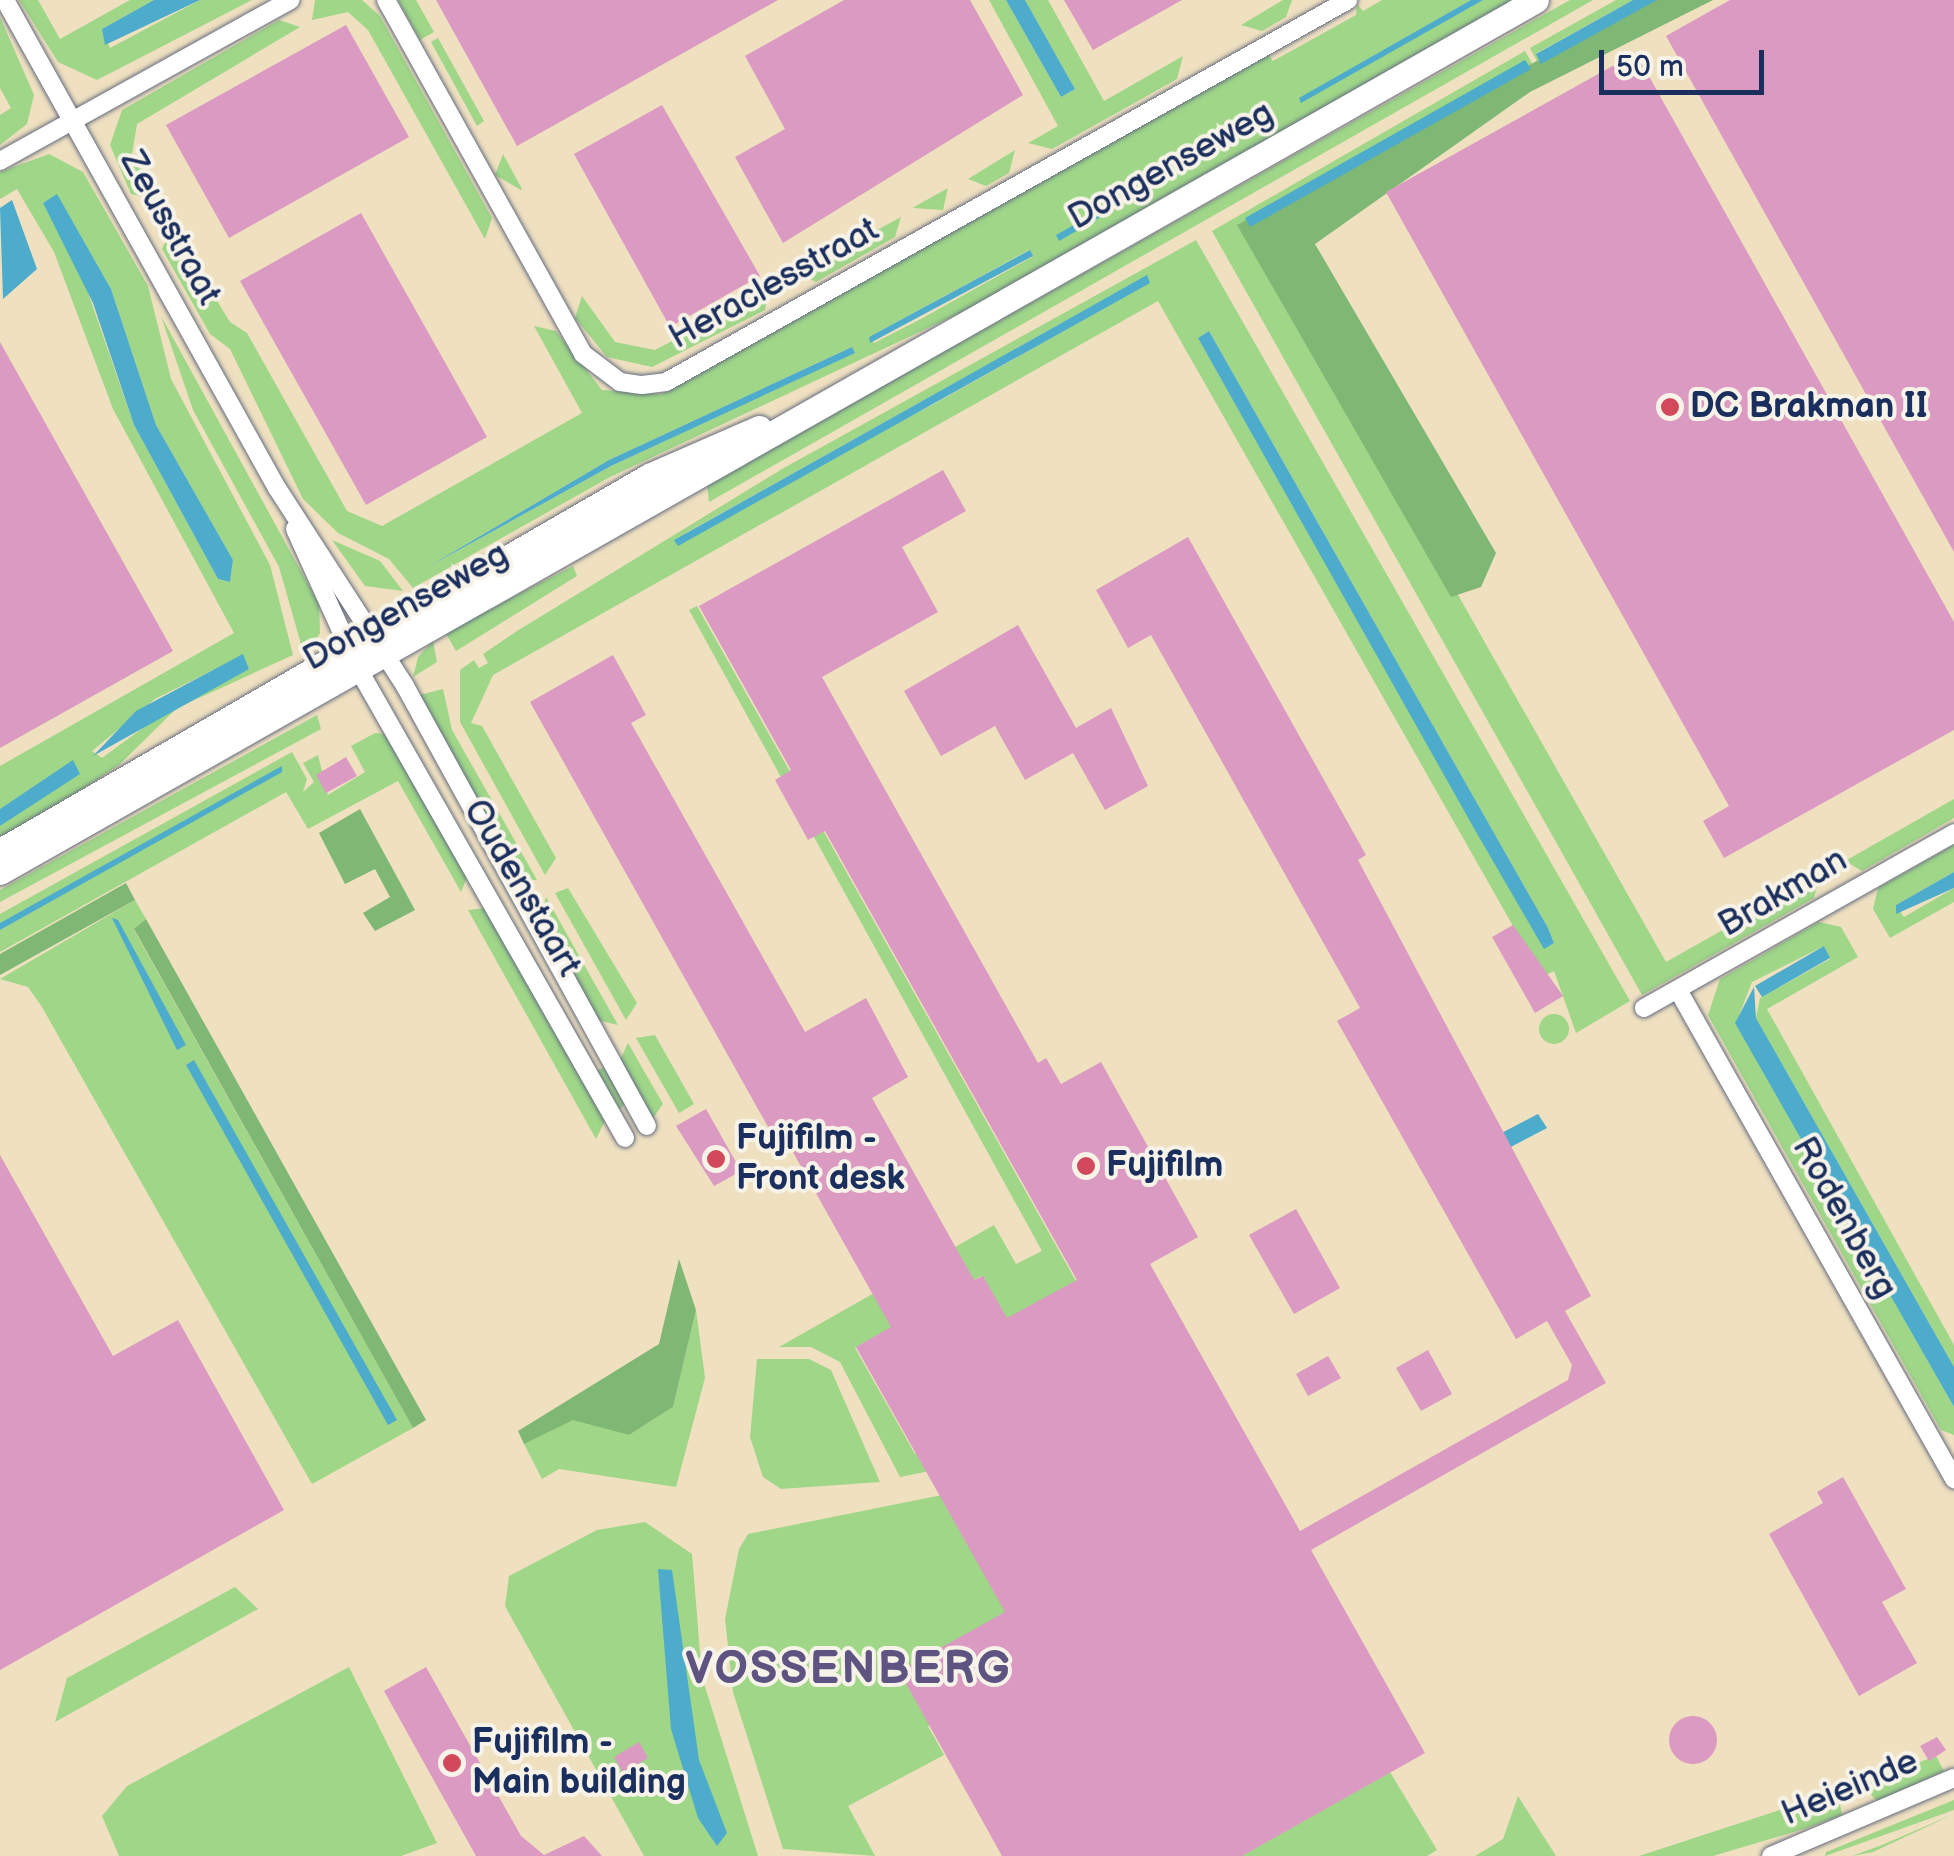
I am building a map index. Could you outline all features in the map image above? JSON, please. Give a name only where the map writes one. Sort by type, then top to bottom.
[{"type":"street","name":"Zeusstraat","points":[[4,0],[277,488],[374,632]]},
{"type":"street","points":[[0,161],[290,0]]},
{"type":"street","name":"Heraclesstraat","points":[[386,0],[583,354],[610,377],[642,385],[666,382],[1348,0]]},
{"type":"street","name":"Dongenseweg","points":[[0,872],[388,658],[840,392],[1536,0]]},
{"type":"street","name":"Dongenseweg","points":[[0,851],[346,647],[649,476],[840,392]]},
{"type":"street","name":"Zeusstraat","points":[[277,488],[346,647]]},
{"type":"street","name":"Oudenstaart","points":[[374,632],[647,1126]]},
{"type":"street","name":"Oudenstaart","points":[[346,647],[626,1138]]},
{"type":"street","name":"Brakman","points":[[1644,1008],[1954,833]]},
{"type":"street","name":"Rodenberg","points":[[1678,990],[1954,1479]]},
{"type":"street","name":"Heieinde","points":[[1771,1856],[1954,1778]]},
{"type":"green space","points":[[19,0],[38,0],[60,39],[130,0],[154,0],[102,29],[110,48],[200,0],[252,0],[97,80],[58,62]]},
{"type":"green space","points":[[315,0],[362,0],[380,16],[492,218],[485,239],[368,30],[348,12],[312,20]]},
{"type":"green space","points":[[398,0],[416,0],[434,32],[420,40]]},
{"type":"green space","points":[[989,0],[1006,0],[1061,97],[1075,89],[1025,0],[1048,0],[1104,101],[1183,56],[1177,79],[1052,149],[1028,143],[1058,126]]},
{"type":"green space","points":[[1283,0],[1292,0],[1286,17],[1262,31],[1241,25]]},
{"type":"green space","points":[[1382,0],[1471,0],[1299,99],[1483,0],[1513,0],[975,306],[610,477],[413,588],[389,559],[338,533],[303,499],[230,349],[210,334],[162,249],[172,227],[230,322],[247,333],[347,511],[382,526],[582,413],[534,326],[556,331],[602,390],[661,394],[1268,54],[1273,61],[1356,15],[1357,4],[1363,11]],"holes":[[[1029,250],[1032,257],[919,320],[874,343],[869,337]],[[852,347],[854,353],[611,466],[426,568],[609,460]]]},
{"type":"green space","points":[[1570,0],[1593,0],[709,502],[707,485]]},
{"type":"green space","points":[[1616,0],[1633,0],[1537,53],[1548,82],[1530,48]]},
{"type":"green space","points":[[1648,0],[1713,0],[1530,92],[1315,244],[1496,553],[1481,587],[1451,597],[1237,225]]},
{"type":"green space","points":[[0,17],[34,95],[27,124],[0,145],[0,115],[11,108],[0,88]]},
{"type":"green space","points":[[279,20],[300,27],[137,124],[132,154],[156,200],[131,194],[110,145],[122,110]]},
{"type":"green space","points":[[438,38],[484,121],[477,126],[431,42]]},
{"type":"green space","points":[[1525,51],[1544,84],[1253,233],[1666,962],[1813,879],[1817,886],[1814,898],[1642,995],[1212,231]]},
{"type":"green space","points":[[1015,150],[1009,173],[986,186],[968,179]]},
{"type":"green space","points":[[49,154],[83,172],[148,286],[171,379],[270,565],[293,655],[177,708],[119,765],[0,843],[0,826],[54,790],[73,761],[0,809],[0,766],[234,633],[113,409],[54,252],[17,189],[0,199],[0,172]],"holes":[[[57,195],[111,289],[156,425],[233,560],[230,582],[218,579],[134,425],[85,284],[43,203]],[[243,655],[249,669],[181,700],[102,758],[92,751],[155,699]]]},
{"type":"green space","points":[[503,154],[522,189],[521,190],[495,175]]},
{"type":"green space","points":[[948,188],[943,210],[913,208],[914,207]]},
{"type":"green space","points":[[901,217],[895,237],[816,282],[798,273]]},
{"type":"green space","points":[[1196,240],[1630,1001],[1576,1033],[1554,971],[1542,977],[1158,301],[493,675],[471,723],[482,726],[556,858],[545,875],[460,722],[460,670],[474,660],[479,668],[488,663],[483,654],[517,631],[782,469]],"holes":[[[1146,276],[1149,283],[932,405],[675,539]],[[1209,331],[1548,928],[1554,943],[1545,948],[1198,338]]]},
{"type":"green space","points":[[769,290],[765,310],[652,367],[607,357],[575,318],[582,296],[615,342],[655,350]]},
{"type":"green space","points":[[161,316],[319,604],[320,633],[305,658],[279,567],[193,410]]},
{"type":"green space","points":[[332,540],[380,561],[403,591],[365,586]]},
{"type":"green space","points":[[573,566],[577,576],[456,651],[445,632]]},
{"type":"green space","points":[[697,606],[1076,1281],[1030,1362],[981,1276],[855,1348],[915,1454],[1041,1383],[1186,1580],[928,1726],[944,1755],[848,1806],[875,1856],[783,1849],[733,1692],[725,1619],[739,1549],[748,1534],[972,1489],[950,1467],[900,1477],[840,1362],[811,1347],[779,1347],[994,1225],[1016,1264],[1042,1251],[689,610]]},
{"type":"green space","points":[[433,641],[437,662],[413,677],[418,657]]},
{"type":"green space","points":[[443,689],[452,730],[537,880],[521,880],[416,696]]},
{"type":"green space","points":[[317,715],[321,729],[0,902],[0,890]]},
{"type":"green space","points":[[375,733],[386,734],[467,877],[461,892],[398,781],[308,829],[286,792],[0,952],[0,930],[283,768],[0,923],[0,914],[292,752],[307,779],[303,792],[314,782],[303,763],[318,755],[328,795],[365,772],[351,746]]},
{"type":"green space","points":[[1954,799],[1954,818],[1862,871],[1845,861]]},
{"type":"green space","points":[[360,809],[415,910],[375,931],[363,913],[390,897],[375,869],[345,884],[319,833]]},
{"type":"green space","points":[[1954,845],[1954,872],[1896,905],[1904,917],[1954,888],[1954,902],[1890,938],[1873,909],[1878,888]]},
{"type":"green space","points":[[126,883],[135,900],[0,975],[0,954]]},
{"type":"green space","points":[[568,888],[637,1003],[626,1020],[555,893]]},
{"type":"green space","points":[[546,897],[618,1025],[597,1020],[540,917]]},
{"type":"green space","points":[[135,900],[146,919],[134,930],[413,1428],[312,1484],[42,1007],[28,987],[0,979]]},
{"type":"green space","points":[[485,908],[605,1121],[596,1139],[468,910]]},
{"type":"green space","points":[[146,919],[426,1420],[413,1428],[134,929]]},
{"type":"green space","points":[[1819,922],[1841,927],[1858,957],[1767,1009],[1954,1345],[1954,1367],[1756,1018],[1760,998],[1830,959],[1824,946],[1752,982],[1736,1023],[1954,1407],[1954,1435],[1941,1430],[1708,1015],[1720,979]]},
{"type":"green space","points":[[1554,1014],[1565,1018],[1569,1029],[1565,1040],[1554,1044],[1543,1040],[1539,1029],[1543,1018]]},
{"type":"green space","points":[[655,1035],[694,1104],[679,1113],[636,1038]]},
{"type":"green space","points":[[628,1043],[663,1104],[653,1118],[620,1060]]},
{"type":"green space","points":[[605,1067],[625,1103],[620,1110],[596,1071]]},
{"type":"green space","points":[[679,1259],[696,1310],[673,1407],[629,1435],[573,1420],[524,1444],[518,1431],[659,1344]]},
{"type":"green space","points":[[696,1310],[705,1378],[676,1487],[559,1469],[542,1479],[524,1444],[554,1426],[573,1419],[629,1435],[673,1407]]},
{"type":"green space","points":[[757,1359],[809,1359],[831,1370],[880,1482],[781,1489],[763,1477],[750,1437]]},
{"type":"green space","points":[[645,1522],[692,1554],[702,1677],[758,1856],[644,1856],[505,1606],[509,1576],[597,1530]]},
{"type":"green space","points":[[235,1587],[258,1609],[55,1722],[67,1678]]},
{"type":"green space","points":[[349,1667],[437,1843],[401,1856],[119,1856],[102,1816],[127,1786]]},
{"type":"green space","points":[[1936,1756],[1944,1771],[1877,1801],[1861,1784]]},
{"type":"green space","points":[[1390,1772],[1437,1850],[1427,1856],[1241,1856]]},
{"type":"green space","points":[[1838,1791],[1842,1815],[1804,1829],[1713,1856],[1639,1856]]},
{"type":"green space","points":[[1518,1796],[1556,1856],[1475,1856],[1503,1839]]},
{"type":"green space","points":[[1954,1800],[1954,1810],[1825,1856],[1826,1852]]},
{"type":"green space","points":[[1954,1814],[1873,1852],[1852,1856],[1882,1845]]},
{"type":"water","points":[[154,0],[200,0],[105,45],[102,29]]},
{"type":"water","points":[[1006,0],[1025,0],[1075,89],[1061,97]]},
{"type":"water","points":[[1471,0],[1483,0],[1301,103],[1299,98]]},
{"type":"water","points":[[1633,0],[1657,0],[1541,64],[1536,54]]},
{"type":"water","points":[[1525,60],[1531,69],[1250,227],[1245,218]]},
{"type":"water","points":[[1265,117],[1197,164],[1193,158]]},
{"type":"water","points":[[57,194],[111,289],[156,425],[233,560],[230,582],[218,579],[134,425],[93,303],[43,203]]},
{"type":"water","points":[[12,200],[37,269],[3,299],[0,208]]},
{"type":"water","points":[[1108,206],[1111,211],[1059,241],[1056,235]]},
{"type":"water","points":[[1030,250],[1033,256],[870,343],[869,337]]},
{"type":"water","points":[[1147,275],[1150,283],[678,546],[674,540]]},
{"type":"water","points":[[1209,331],[1548,928],[1554,943],[1544,949],[1198,338]]},
{"type":"water","points":[[852,347],[855,353],[611,466],[426,568],[609,460]]},
{"type":"water","points":[[243,654],[249,669],[93,756],[136,711]]},
{"type":"water","points":[[73,760],[80,774],[0,826],[0,809]]},
{"type":"water","points":[[282,766],[282,772],[0,930],[0,923]]},
{"type":"water","points":[[1954,872],[1954,888],[1896,914],[1896,905]]},
{"type":"water","points":[[112,918],[118,920],[186,1045],[177,1050]]},
{"type":"water","points":[[1824,946],[1830,958],[1762,997],[1755,986]]},
{"type":"water","points":[[1754,987],[1756,1018],[1954,1367],[1954,1407],[1735,1023]]},
{"type":"water","points":[[194,1060],[397,1420],[388,1425],[186,1065]]},
{"type":"water","points":[[1538,1114],[1547,1128],[1465,1171],[1465,1152]]},
{"type":"water","points":[[658,1569],[672,1570],[699,1760],[727,1833],[717,1846],[698,1818],[671,1729]]},
{"type":"building","points":[[436,0],[778,0],[517,146]]},
{"type":"building","points":[[844,0],[970,0],[1023,95],[783,243],[735,157],[785,129],[745,56]]},
{"type":"building","points":[[1064,0],[1182,0],[1093,50]]},
{"type":"building","points":[[1730,0],[1954,0],[1954,552],[1666,36]]},
{"type":"building","points":[[346,25],[409,137],[229,238],[166,125]]},
{"type":"building","name":"DC Brakman II","points":[[1636,53],[1954,622],[1954,730],[1724,858],[1703,821],[1729,806],[1386,192]]},
{"type":"building","points":[[662,105],[760,276],[670,327],[574,154]]},
{"type":"building","points":[[361,213],[487,437],[366,505],[240,281]]},
{"type":"building","points":[[0,342],[173,651],[0,748]]},
{"type":"building","name":"Fujifilm","points":[[943,470],[966,511],[902,547],[938,612],[822,677],[1038,1063],[1046,1058],[1061,1084],[1101,1062],[1198,1237],[1150,1264],[1300,1531],[1568,1380],[1572,1365],[1547,1321],[1516,1339],[1337,1021],[1360,1008],[1151,635],[1128,648],[1096,590],[1188,537],[1366,855],[1358,860],[1591,1296],[1565,1311],[1606,1383],[1311,1550],[1425,1753],[1242,1856],[1002,1856],[899,1671],[1005,1612],[856,1347],[891,1327],[789,1145],[781,1150],[530,702],[613,655],[646,715],[631,723],[805,1032],[866,998],[908,1077],[872,1098],[974,1280],[983,1276],[1007,1318],[1077,1280],[825,831],[808,840],[775,780],[791,770],[699,606]]},
{"type":"building","points":[[1018,625],[1076,728],[1111,708],[1148,786],[1105,810],[1073,753],[1025,780],[995,726],[941,756],[904,691]]},
{"type":"building","points":[[346,757],[357,776],[326,793],[316,775]]},
{"type":"building","points":[[1513,925],[1563,996],[1535,1013],[1492,937]]},
{"type":"building","name":"Fujifilm - Front desk","points":[[706,1109],[741,1171],[714,1186],[676,1126]]},
{"type":"building","points":[[0,1155],[113,1356],[178,1320],[284,1510],[0,1670]]},
{"type":"building","points":[[1296,1209],[1340,1288],[1294,1314],[1249,1235]]},
{"type":"building","points":[[1428,1350],[1452,1394],[1421,1411],[1396,1368]]},
{"type":"building","points":[[1328,1356],[1341,1378],[1308,1396],[1296,1374]]},
{"type":"building","points":[[1843,1477],[1906,1589],[1882,1602],[1917,1663],[1859,1696],[1769,1534],[1823,1503],[1817,1492]]},
{"type":"building","name":"Fujifilm - Main building","points":[[426,1667],[521,1836],[544,1855],[584,1836],[602,1856],[476,1856],[384,1691]]},
{"type":"building","points":[[1693,1716],[1710,1723],[1717,1740],[1710,1757],[1693,1764],[1676,1757],[1669,1740],[1676,1723]]},
{"type":"building","points":[[1937,1737],[1946,1750],[1929,1761],[1920,1746]]},
{"type":"building","points":[[639,1742],[648,1758],[623,1773],[614,1757]]},
{"type":"place","name":"DC Brakman II","points":[[1670,407]]},
{"type":"place","name":"Fujifilm - Front desk","points":[[716,1159]]},
{"type":"place","name":"Fujifilm","points":[[1086,1166]]},
{"type":"place","name":"Fujifilm - Main building","points":[[452,1763]]},
{"type":"district","name":"VOSSENBERG","points":[[849,1670]]}]
